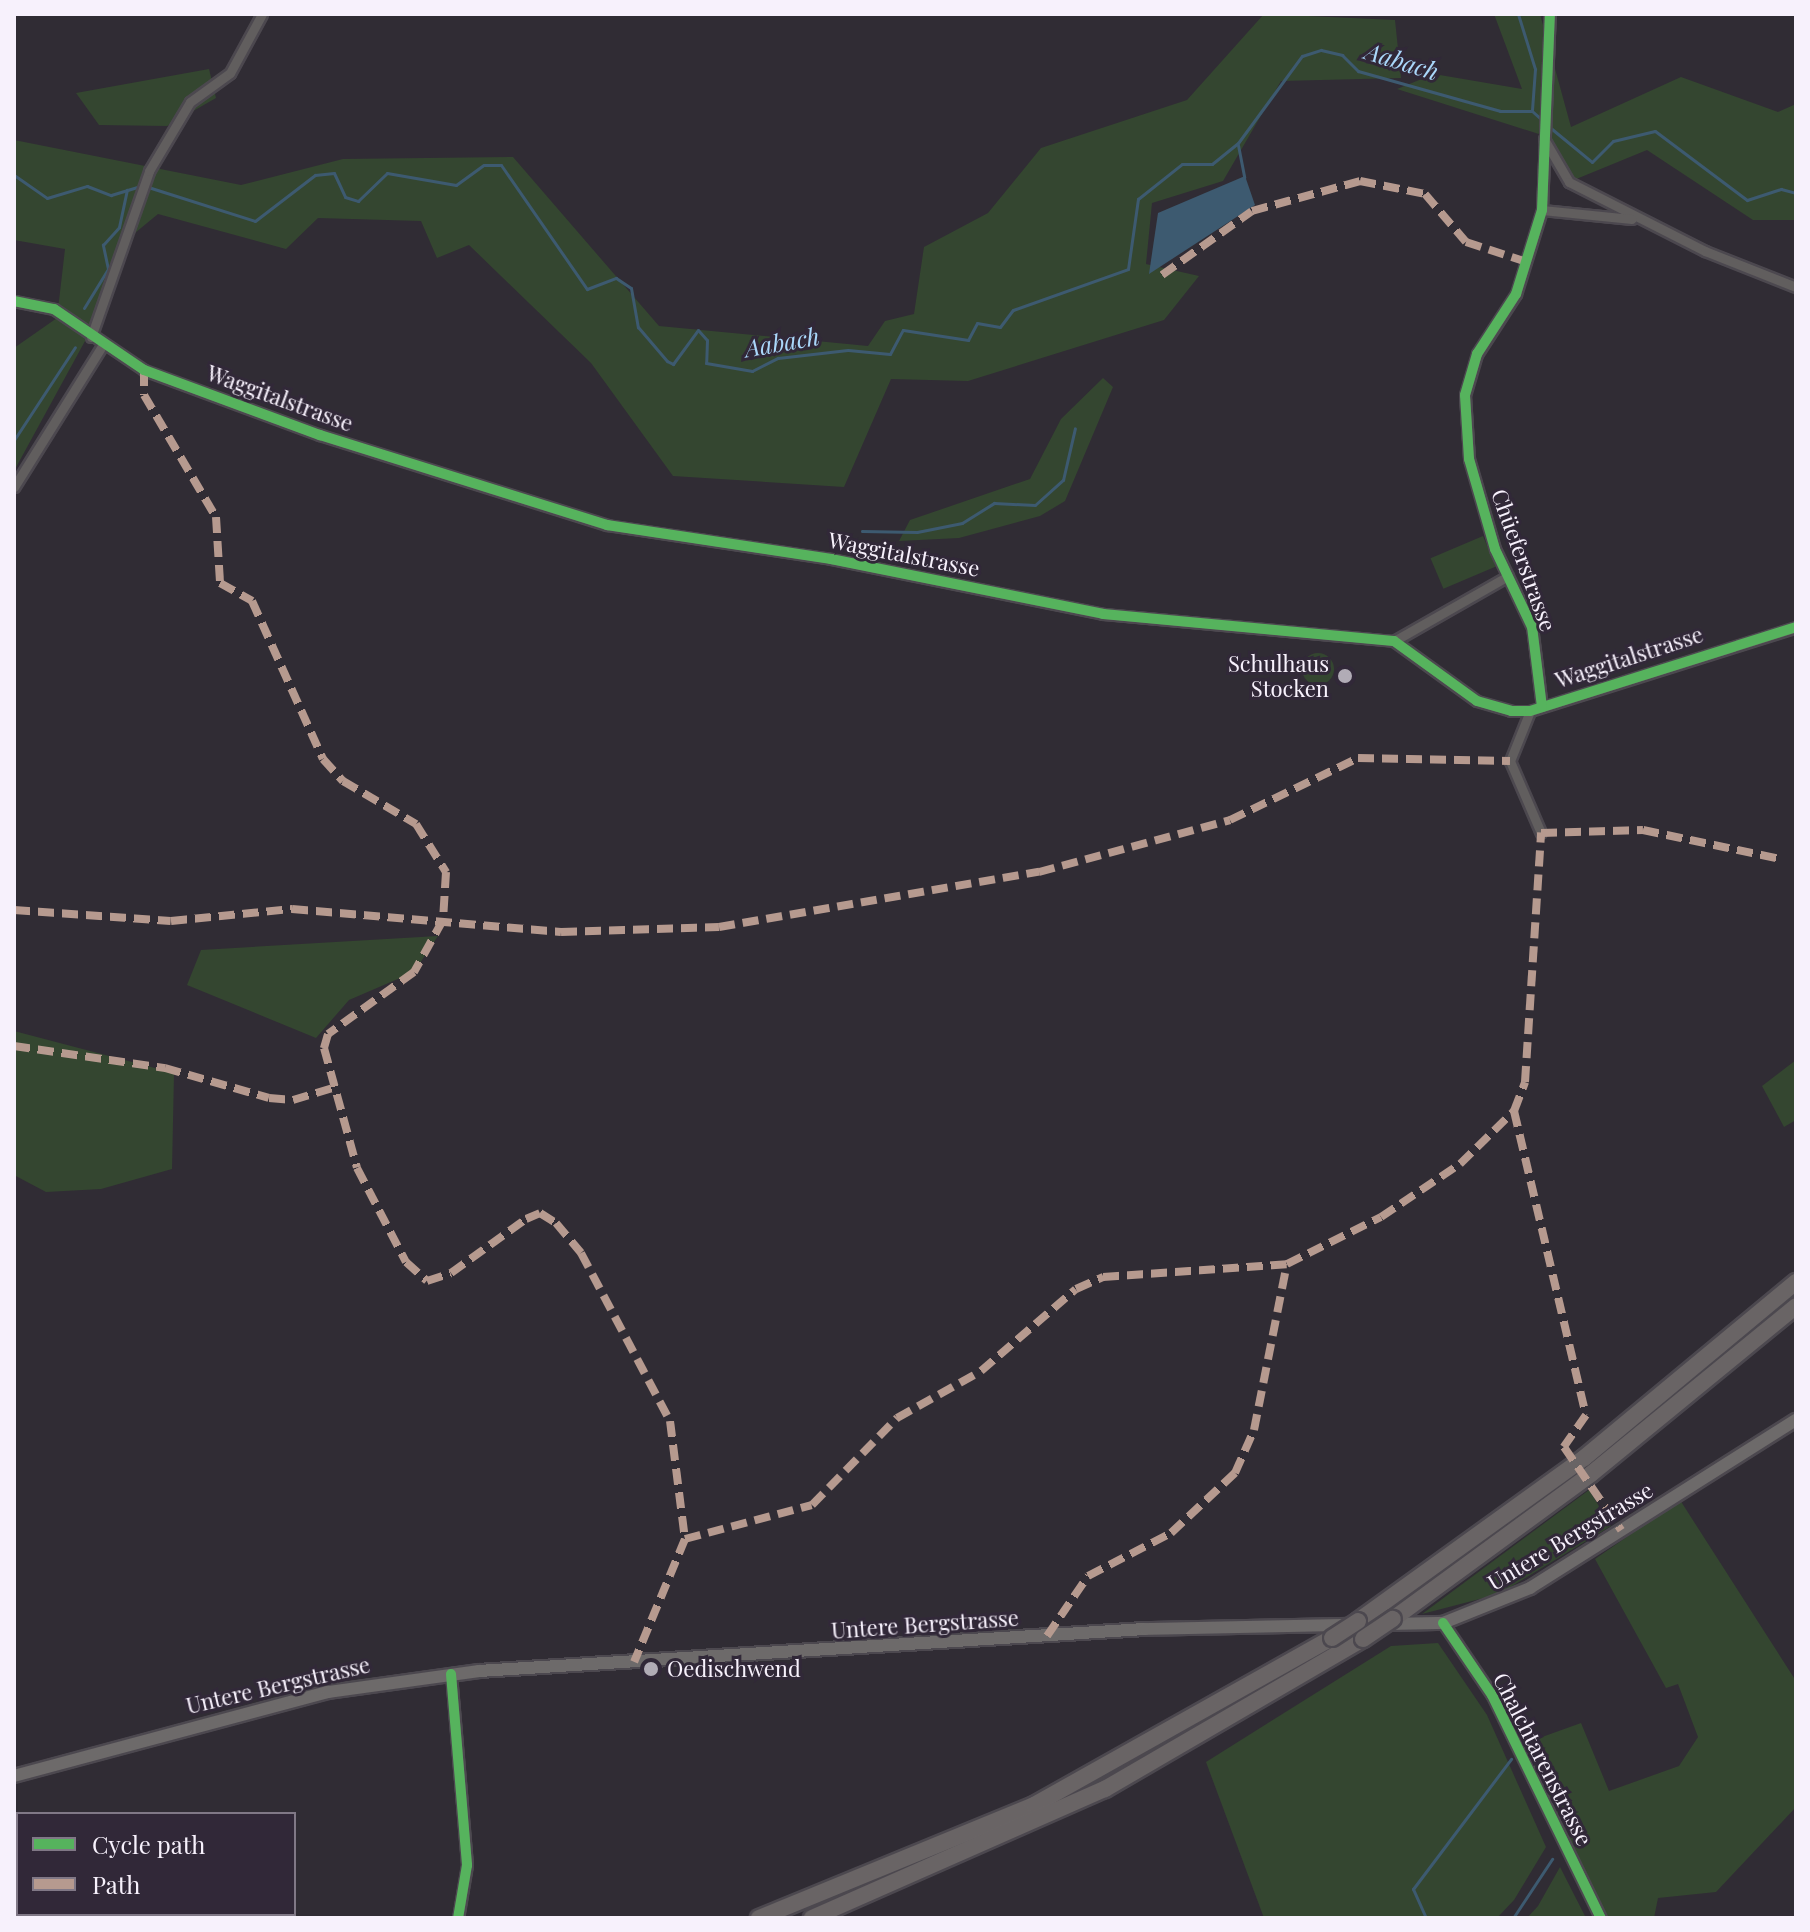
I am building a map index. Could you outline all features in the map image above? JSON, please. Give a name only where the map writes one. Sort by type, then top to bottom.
[{"type":"highway","points":[[759,1918],[1057,1794],[1332,1638],[1553,1481],[1796,1282]]},
{"type":"highway","points":[[812,1918],[1092,1796],[1363,1639],[1561,1498],[1796,1306]]},
{"type":"main road","name":"Untere Bergstrasse","points":[[14,1776],[328,1692],[451,1674],[1145,1629],[1443,1623],[1530,1588],[1796,1420]]},
{"type":"street","points":[[91,337],[143,181],[190,102],[230,73],[262,14]]},
{"type":"street","name":"Chüeferstrasse","points":[[1542,707],[1532,627],[1508,576],[1469,459],[1465,395],[1477,354],[1516,294],[1542,210],[1550,14]]},
{"type":"street","points":[[1543,131],[1569,182],[1640,220],[1796,287]]},
{"type":"street","points":[[1542,210],[1640,220]]},
{"type":"street","name":"Waggitalstrasse","points":[[14,301],[54,309],[102,346],[144,370],[320,435],[607,525],[831,559],[1103,614],[1394,641],[1477,701],[1530,711],[1796,627]]},
{"type":"street","points":[[14,487],[102,346]]},
{"type":"street","points":[[1394,641],[1508,576]]},
{"type":"street","points":[[1530,711],[1510,761],[1541,833]]},
{"type":"street","name":"Chalchtarenstrasse","points":[[1443,1623],[1492,1695],[1601,1918]]},
{"type":"street","points":[[451,1674],[467,1865],[458,1918]]},
{"type":"green space","points":[[1264,14],[1395,20],[1401,78],[1281,81],[1223,181],[1152,203],[1146,264],[1199,276],[1164,320],[968,381],[891,379],[844,487],[673,476],[591,363],[469,245],[437,258],[421,221],[318,218],[286,249],[158,214],[118,247],[114,288],[14,471],[14,348],[57,318],[65,249],[14,240],[14,140],[241,185],[343,159],[513,157],[659,326],[868,346],[885,321],[914,314],[924,247],[988,213],[1041,148],[1187,100]]},
{"type":"green space","points":[[1494,14],[1540,14],[1571,127],[1681,77],[1778,112],[1796,104],[1796,220],[1753,220],[1647,150],[1569,182],[1542,135],[1397,89],[1434,74],[1522,89]]},
{"type":"green space","points":[[209,69],[216,98],[167,126],[99,125],[76,93]]},
{"type":"green space","points":[[1103,378],[1113,387],[1065,501],[1040,516],[959,538],[899,541],[910,520],[1030,479],[1061,419]]},
{"type":"green space","points":[[1483,536],[1496,566],[1443,589],[1431,558]]},
{"type":"green space","points":[[1318,653],[1330,657],[1334,669],[1330,681],[1318,685],[1306,681],[1302,669],[1306,657]]},
{"type":"green space","points":[[438,936],[414,972],[349,1000],[316,1038],[187,985],[201,950]]},
{"type":"green space","points":[[14,1031],[174,1073],[172,1169],[101,1189],[46,1192],[14,1175]]},
{"type":"green space","points":[[1796,1060],[1796,1120],[1784,1127],[1762,1086]]},
{"type":"green space","points":[[1589,1490],[1611,1526],[1499,1594],[1422,1614]]},
{"type":"green space","points":[[1680,1500],[1796,1681],[1796,1807],[1716,1892],[1658,1898],[1654,1918],[1608,1918],[1520,1745],[1581,1723],[1609,1791],[1679,1766],[1698,1737],[1678,1684],[1666,1688],[1595,1559]]},
{"type":"green space","points":[[1438,1643],[1487,1715],[1546,1847],[1514,1900],[1497,1918],[1264,1918],[1206,1762],[1391,1646]]},
{"type":"green space","points":[[1560,1867],[1586,1918],[1527,1918],[1538,1906]]},
{"type":"water","points":[[1245,176],[1255,205],[1149,274],[1158,213]]},
{"type":"waterway","points":[[1518,14],[1535,69],[1532,110]]},
{"type":"waterway","name":"Aabach","points":[[148,187],[255,221],[315,175],[334,173],[345,197],[358,201],[387,173],[456,185],[484,165],[501,165],[587,289],[616,278],[631,288],[638,327],[667,361],[673,364],[698,330],[707,340],[706,363],[752,371],[778,358],[848,350],[890,354],[903,330],[968,340],[977,323],[1000,327],[1013,310],[1128,269],[1138,199],[1182,164],[1212,164],[1238,143],[1302,56],[1321,50],[1342,55],[1358,71],[1500,111],[1532,111],[1542,120]]},
{"type":"waterway","name":"Aabach","points":[[1547,125],[1592,162],[1613,141],[1655,131],[1747,200],[1781,189],[1796,193]]},
{"type":"waterway","points":[[1238,145],[1244,177]]},
{"type":"waterway","name":"Aabach","points":[[14,175],[47,198],[87,186],[111,195],[140,186]]},
{"type":"waterway","points":[[84,308],[108,269],[103,245],[119,227],[127,190]]},
{"type":"waterway","points":[[14,440],[75,347]]},
{"type":"waterway","points":[[862,531],[917,532],[962,523],[994,503],[1035,505],[1063,480],[1075,428]]},
{"type":"waterway","points":[[1426,1918],[1413,1889],[1511,1759]]},
{"type":"waterway","points":[[1513,1918],[1552,1859]]},
{"type":"marked path","points":[[1162,275],[1252,211],[1360,181],[1425,194],[1466,242],[1527,262]]},
{"type":"marked path","points":[[144,370],[144,395],[216,517],[220,583],[252,601],[323,759],[343,781],[416,824],[446,872],[443,920],[414,972],[328,1034],[324,1048],[357,1168],[406,1262],[427,1281],[451,1273],[526,1219],[540,1213],[556,1223],[581,1253],[670,1421],[685,1539],[634,1662]]},
{"type":"marked path","points":[[14,910],[171,921],[292,909],[561,932],[719,927],[1039,872],[1230,820],[1358,758],[1510,761]]},
{"type":"marked path","points":[[685,1539],[812,1505],[897,1418],[981,1371],[1076,1289],[1103,1277],[1287,1264],[1381,1217],[1460,1164],[1514,1111],[1525,1082],[1541,833],[1643,830],[1781,859]]},
{"type":"marked path","points":[[14,1046],[165,1068],[269,1098],[293,1100],[336,1087]]},
{"type":"marked path","points":[[1514,1111],[1586,1415],[1564,1447],[1621,1530]]},
{"type":"marked path","points":[[1047,1636],[1088,1576],[1171,1533],[1235,1473],[1254,1430],[1287,1264]]},
{"type":"cycle path","points":[[1542,707],[1532,627],[1495,549],[1469,459],[1465,395],[1477,354],[1516,294],[1542,210],[1550,14]]},
{"type":"cycle path","points":[[14,301],[54,309],[144,370],[320,435],[607,525],[831,559],[1103,614],[1394,641],[1477,701],[1511,711],[1530,711],[1796,627]]},
{"type":"cycle path","points":[[1443,1623],[1492,1695],[1601,1918]]},
{"type":"cycle path","points":[[451,1674],[467,1865],[458,1918]]},
{"type":"place","name":"Schulhaus Stocken","points":[[1345,676]]},
{"type":"place","name":"Oedischwend","points":[[651,1669]]}]
